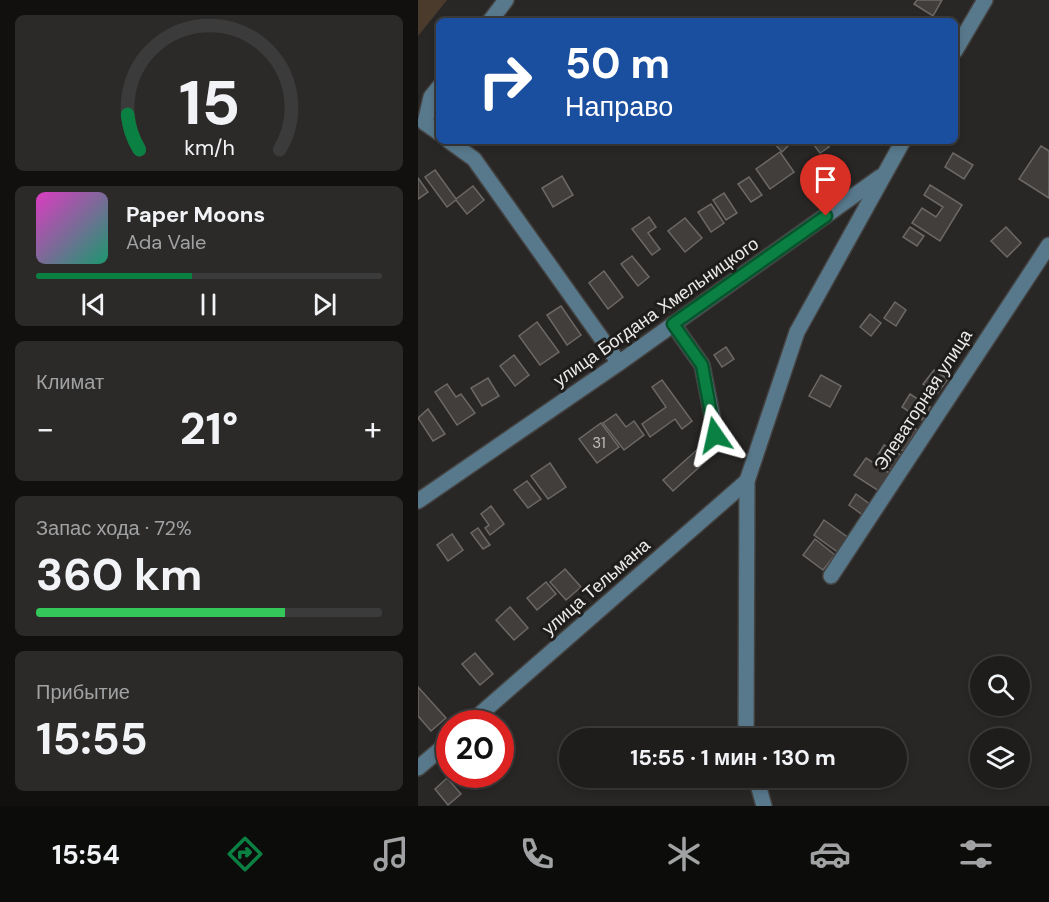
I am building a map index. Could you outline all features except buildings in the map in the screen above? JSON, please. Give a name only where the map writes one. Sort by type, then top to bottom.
[{"type":"street","points":[[492,18],[506,0]]},
{"type":"street","points":[[958,46],[985,0]]},
{"type":"street","points":[[436,91],[431,97],[421,125],[436,132]]},
{"type":"street","points":[[454,144],[474,159],[619,363]]},
{"type":"street","name":"улица Богдана Хмельницкого","points":[[418,501],[619,363],[883,175],[901,144]]},
{"type":"street","points":[[746,728],[747,481],[798,332],[883,175]]},
{"type":"street","name":"Элеваторная улица","points":[[831,576],[1048,245]]},
{"type":"street","points":[[673,324],[702,365],[715,435]]},
{"type":"street","name":"улица Тельмана","points":[[485,710],[747,481]]},
{"type":"street","points":[[418,768],[436,753]]},
{"type":"street","points":[[759,788],[764,806]]},
{"type":"shaded area","points":[[418,0],[447,0],[418,36]]},
{"type":"route","points":[[715,435],[702,365],[673,324],[826,216]]}]
